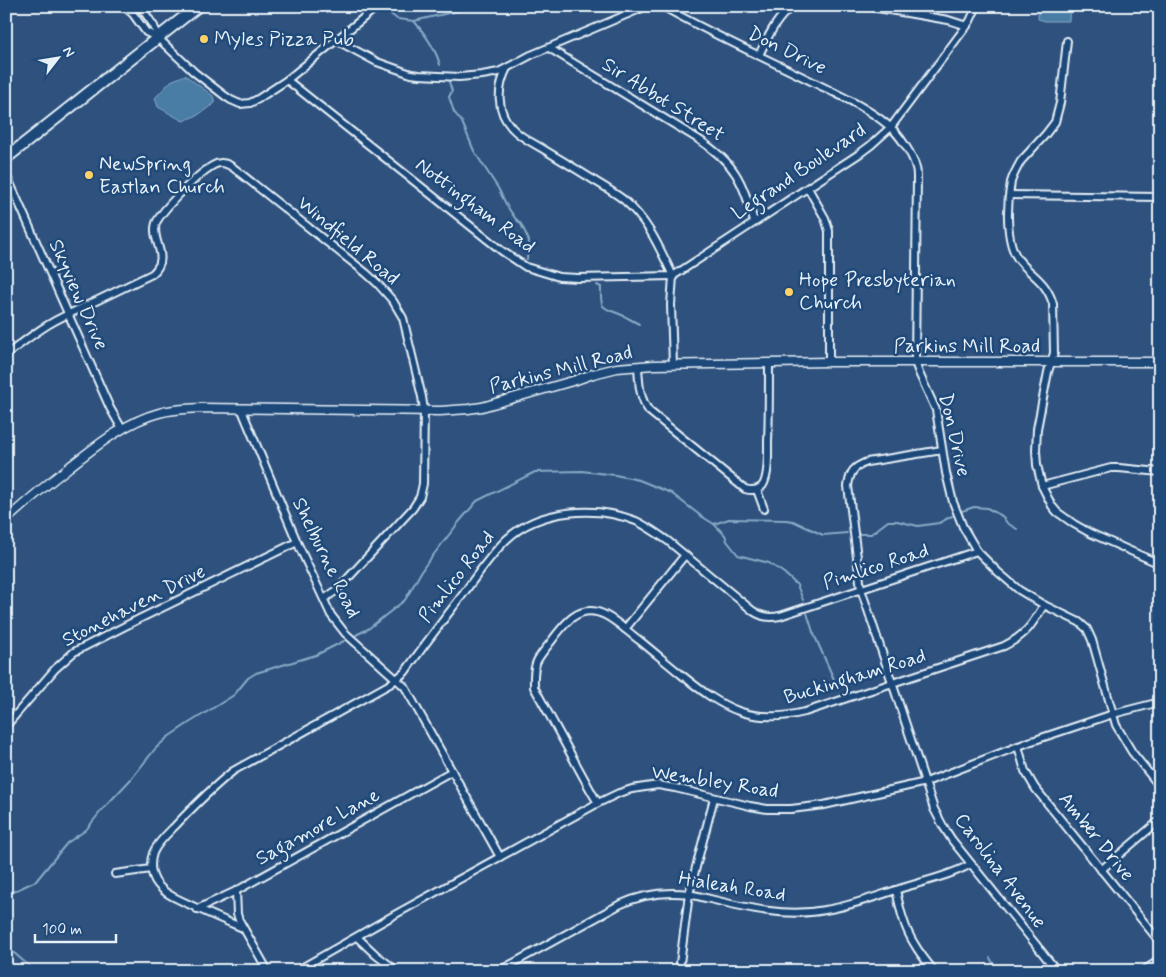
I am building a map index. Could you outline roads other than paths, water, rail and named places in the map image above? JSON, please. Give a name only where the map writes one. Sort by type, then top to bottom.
[{"type":"main road","points":[[6,158],[198,6]]},
{"type":"street","points":[[118,6],[129,7],[146,32],[158,38],[202,78],[230,100],[240,104],[258,99],[286,80],[378,6]]},
{"type":"street","points":[[140,6],[154,26],[158,38]]},
{"type":"street","points":[[336,40],[377,62],[419,75],[458,77],[493,74],[531,55],[648,6]]},
{"type":"street","name":"Don Drive","points":[[662,6],[853,102],[874,114],[898,136],[916,168],[917,179],[916,362],[936,410],[946,473],[953,502],[963,527],[977,551],[1008,581],[1044,605],[1079,622],[1086,629],[1089,633],[1116,724],[1132,752],[1160,787]]},
{"type":"street","points":[[758,54],[774,25],[793,6]]},
{"type":"street","points":[[866,6],[948,20],[967,26]]},
{"type":"street","name":"Legrand Boulevard","points":[[673,276],[871,145],[890,127],[967,26],[978,6]]},
{"type":"street","points":[[1067,41],[1060,103],[1055,122],[1021,161],[1011,182],[1010,195],[1008,223],[1010,243],[1018,259],[1044,285],[1053,304],[1054,353],[1037,429],[1036,465],[1042,486],[1057,512],[1074,524],[1160,564]]},
{"type":"street","name":"Sir Abbot Street","points":[[549,48],[698,139],[720,155],[740,180],[746,193],[754,222]]},
{"type":"street","points":[[507,68],[500,84],[500,104],[504,117],[512,129],[525,139],[614,193],[637,212],[652,234],[673,276],[671,305],[672,365]]},
{"type":"street","name":"Nottingham Road","points":[[286,80],[502,251],[526,267],[559,277],[673,276]]},
{"type":"street","name":"Windfield Road","points":[[68,314],[152,274],[159,266],[160,249],[155,230],[158,220],[198,175],[221,162],[226,163],[240,173],[377,283],[393,301],[403,318],[424,410],[423,484],[417,502],[402,521],[337,590],[324,599]]},
{"type":"street","name":"Skyview Drive","points":[[6,174],[110,408],[122,429]]},
{"type":"street","points":[[808,188],[825,218],[829,230],[829,362]]},
{"type":"street","points":[[1010,195],[1160,197]]},
{"type":"street","points":[[6,355],[42,328],[68,314]]},
{"type":"street","name":"Parkins Mill Road","points":[[6,520],[75,462],[122,429],[142,419],[172,410],[241,408],[440,411],[468,409],[482,407],[593,374],[617,368],[638,366],[829,362],[1160,362]]},
{"type":"street","points":[[638,366],[641,396],[649,411],[745,489],[757,490],[766,479],[768,456],[768,363]]},
{"type":"street","name":"Shelburne Road","points":[[241,408],[297,542],[336,623],[405,687],[500,857]]},
{"type":"street","name":"Carolina Avenue","points":[[942,450],[867,462],[852,472],[849,477],[848,486],[861,589],[934,809],[943,826],[970,864],[1057,971]]},
{"type":"street","points":[[1042,486],[1110,468],[1160,472]]},
{"type":"street","points":[[757,490],[764,510]]},
{"type":"street","name":"Pimlico Road","points":[[151,869],[152,855],[163,838],[227,776],[390,684],[405,672],[500,546],[513,534],[547,518],[566,512],[586,511],[604,512],[637,521],[654,531],[753,611],[764,617],[780,616],[977,551]]},
{"type":"street","name":"Stonehaven Drive","points":[[6,726],[55,669],[74,652],[297,542]]},
{"type":"street","points":[[625,629],[685,555]]},
{"type":"street","name":"Buckingham Road","points":[[598,803],[534,687],[536,661],[563,625],[574,616],[590,612],[606,615],[704,693],[724,706],[746,714],[781,717],[805,712],[1004,646],[1027,631],[1044,605]]},
{"type":"street","name":"Wembley Road","points":[[296,971],[598,803],[625,791],[658,785],[767,809],[804,808],[926,782],[1018,746],[1113,714],[1160,702]]},
{"type":"street","name":"Amber Drive","points":[[1018,746],[1030,782],[1160,942]]},
{"type":"street","name":"Sagamore Lane","points":[[197,909],[236,891],[452,771]]},
{"type":"street","points":[[679,971],[689,894],[714,798]]},
{"type":"street","points":[[1101,870],[1160,820]]},
{"type":"street","name":"Hialeah Road","points":[[499,971],[630,900],[651,894],[689,894],[750,908],[792,913],[825,910],[947,874],[970,864]]},
{"type":"street","points":[[115,874],[151,869],[154,879],[160,888],[168,894],[197,909],[243,928]]},
{"type":"street","points":[[896,890],[908,932],[918,951],[934,971]]},
{"type":"street","points":[[236,891],[237,914],[268,971]]},
{"type":"street","points":[[357,937],[397,971]]},
{"type":"street","points":[[1143,971],[1160,960]]},
{"type":"water","points":[[1038,6],[1070,6],[1069,21],[1045,21],[1038,19]]},
{"type":"water","points":[[185,75],[213,96],[215,103],[198,115],[183,121],[158,107],[155,98],[171,81]]},
{"type":"waterway","points":[[383,8],[397,19],[414,21],[479,6]]},
{"type":"waterway","points":[[414,21],[430,42],[440,65]]},
{"type":"waterway","points":[[449,82],[452,91],[449,97],[454,112],[462,122],[474,151],[526,234],[529,241],[527,259]]},
{"type":"waterway","points":[[597,285],[601,287],[601,300],[604,307],[639,324]]},
{"type":"waterway","points":[[356,635],[368,629],[405,600],[424,567],[477,501],[535,472],[582,471],[615,475],[639,480],[671,493],[714,524],[725,535],[727,541],[738,555],[769,563],[784,573],[797,585],[803,600]]},
{"type":"waterway","points":[[962,511],[974,507],[987,508],[1002,516],[1007,523],[1017,529]]},
{"type":"waterway","points":[[859,534],[871,534],[888,521],[918,526],[939,523],[952,516]]},
{"type":"waterway","points":[[714,524],[729,519],[786,520],[793,521],[823,535],[847,533]]},
{"type":"waterway","points":[[807,613],[813,632],[836,684]]},
{"type":"waterway","points":[[6,895],[36,881],[67,843],[86,830],[155,749],[168,737],[234,695],[248,678],[256,673],[316,655],[344,641]]},
{"type":"waterway","points":[[6,946],[35,971]]},
{"type":"waterway","points":[[990,958],[998,971]]},
{"type":"place","name":"Myles Pizza Pub","points":[[204,39]]},
{"type":"place","name":"NewSpring Eastlan Church","points":[[89,175]]},
{"type":"place","name":"Hope Presbyterian Church","points":[[789,292]]}]
